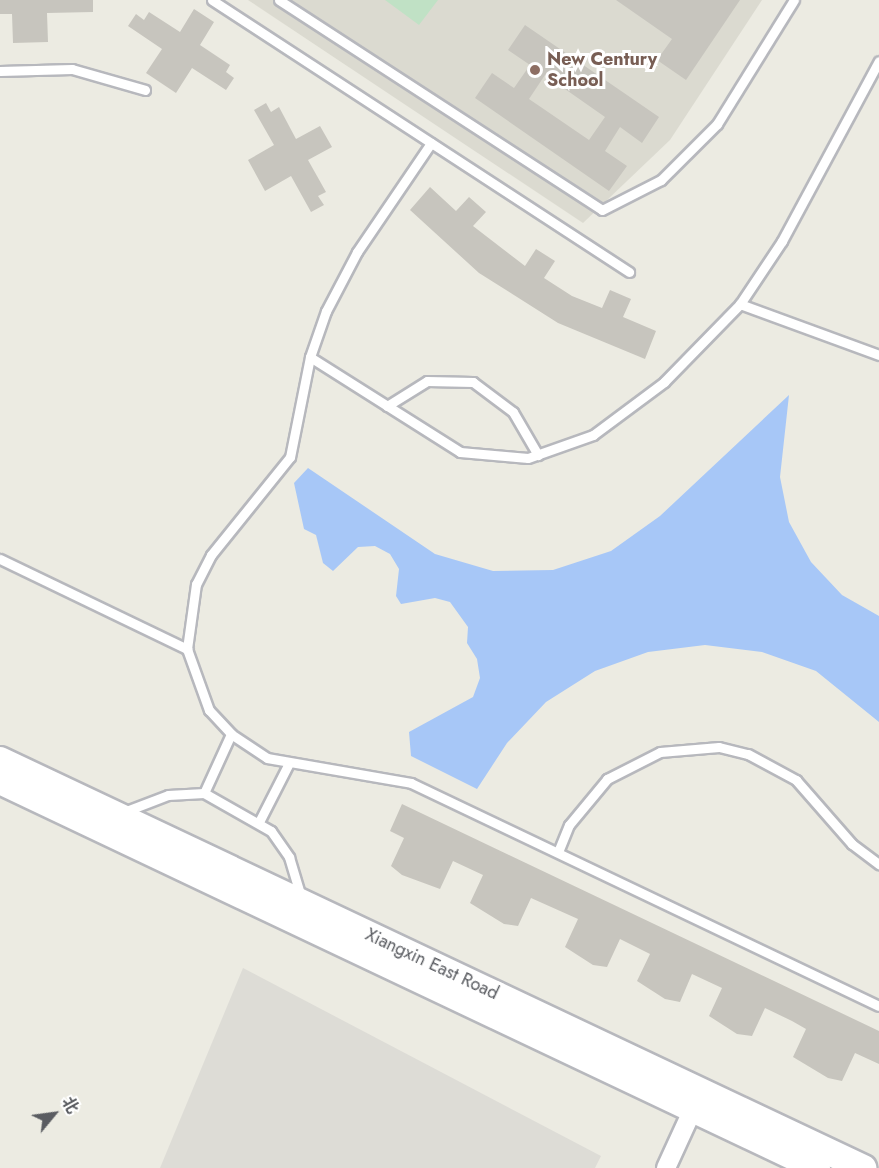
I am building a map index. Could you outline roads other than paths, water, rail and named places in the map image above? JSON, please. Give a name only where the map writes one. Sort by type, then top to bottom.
[{"type":"street","name":"Xiangxin East Road","points":[[0,760],[302,903],[697,1100],[817,1168]]},
{"type":"street","name":"Xiangxin East Road","points":[[0,781],[697,1100],[863,1168]]},
{"type":"street","points":[[666,1168],[697,1100]]},
{"type":"lane","points":[[212,0],[629,272]]},
{"type":"lane","points":[[279,0],[602,210],[661,180],[717,124],[794,0]]},
{"type":"lane","points":[[310,357],[460,452],[494,459],[538,455],[593,435],[664,382],[740,304],[782,241],[814,173],[879,61]]},
{"type":"lane","points":[[0,72],[72,69],[145,90]]},
{"type":"lane","points":[[431,143],[357,252],[310,357],[290,457],[211,555],[190,605],[187,649],[204,700],[231,735],[288,765],[360,770],[411,783],[879,1006]]},
{"type":"lane","points":[[740,304],[879,355]]},
{"type":"lane","points":[[387,405],[427,381],[473,382],[513,412],[538,455]]},
{"type":"lane","points":[[0,559],[187,649]]},
{"type":"lane","points":[[204,793],[231,735]]},
{"type":"lane","points":[[558,852],[586,800],[615,774],[660,752],[719,747],[748,754],[796,780],[852,844],[879,864]]},
{"type":"lane","points":[[260,820],[288,765]]},
{"type":"lane","points":[[117,815],[159,797],[204,793],[260,820],[289,857],[302,903]]},
{"type":"water","points":[[789,395],[780,477],[789,522],[811,562],[842,595],[879,616],[879,722],[816,671],[762,652],[705,645],[648,652],[595,671],[546,702],[507,743],[477,789],[411,756],[409,732],[473,697],[480,678],[477,659],[467,643],[468,627],[450,602],[435,598],[401,604],[396,596],[399,569],[390,554],[375,546],[358,547],[333,571],[323,563],[316,535],[304,529],[294,483],[308,468],[435,554],[493,571],[553,570],[611,551],[660,516]]},
{"type":"place","name":"New Century School","points":[[535,70]]}]
